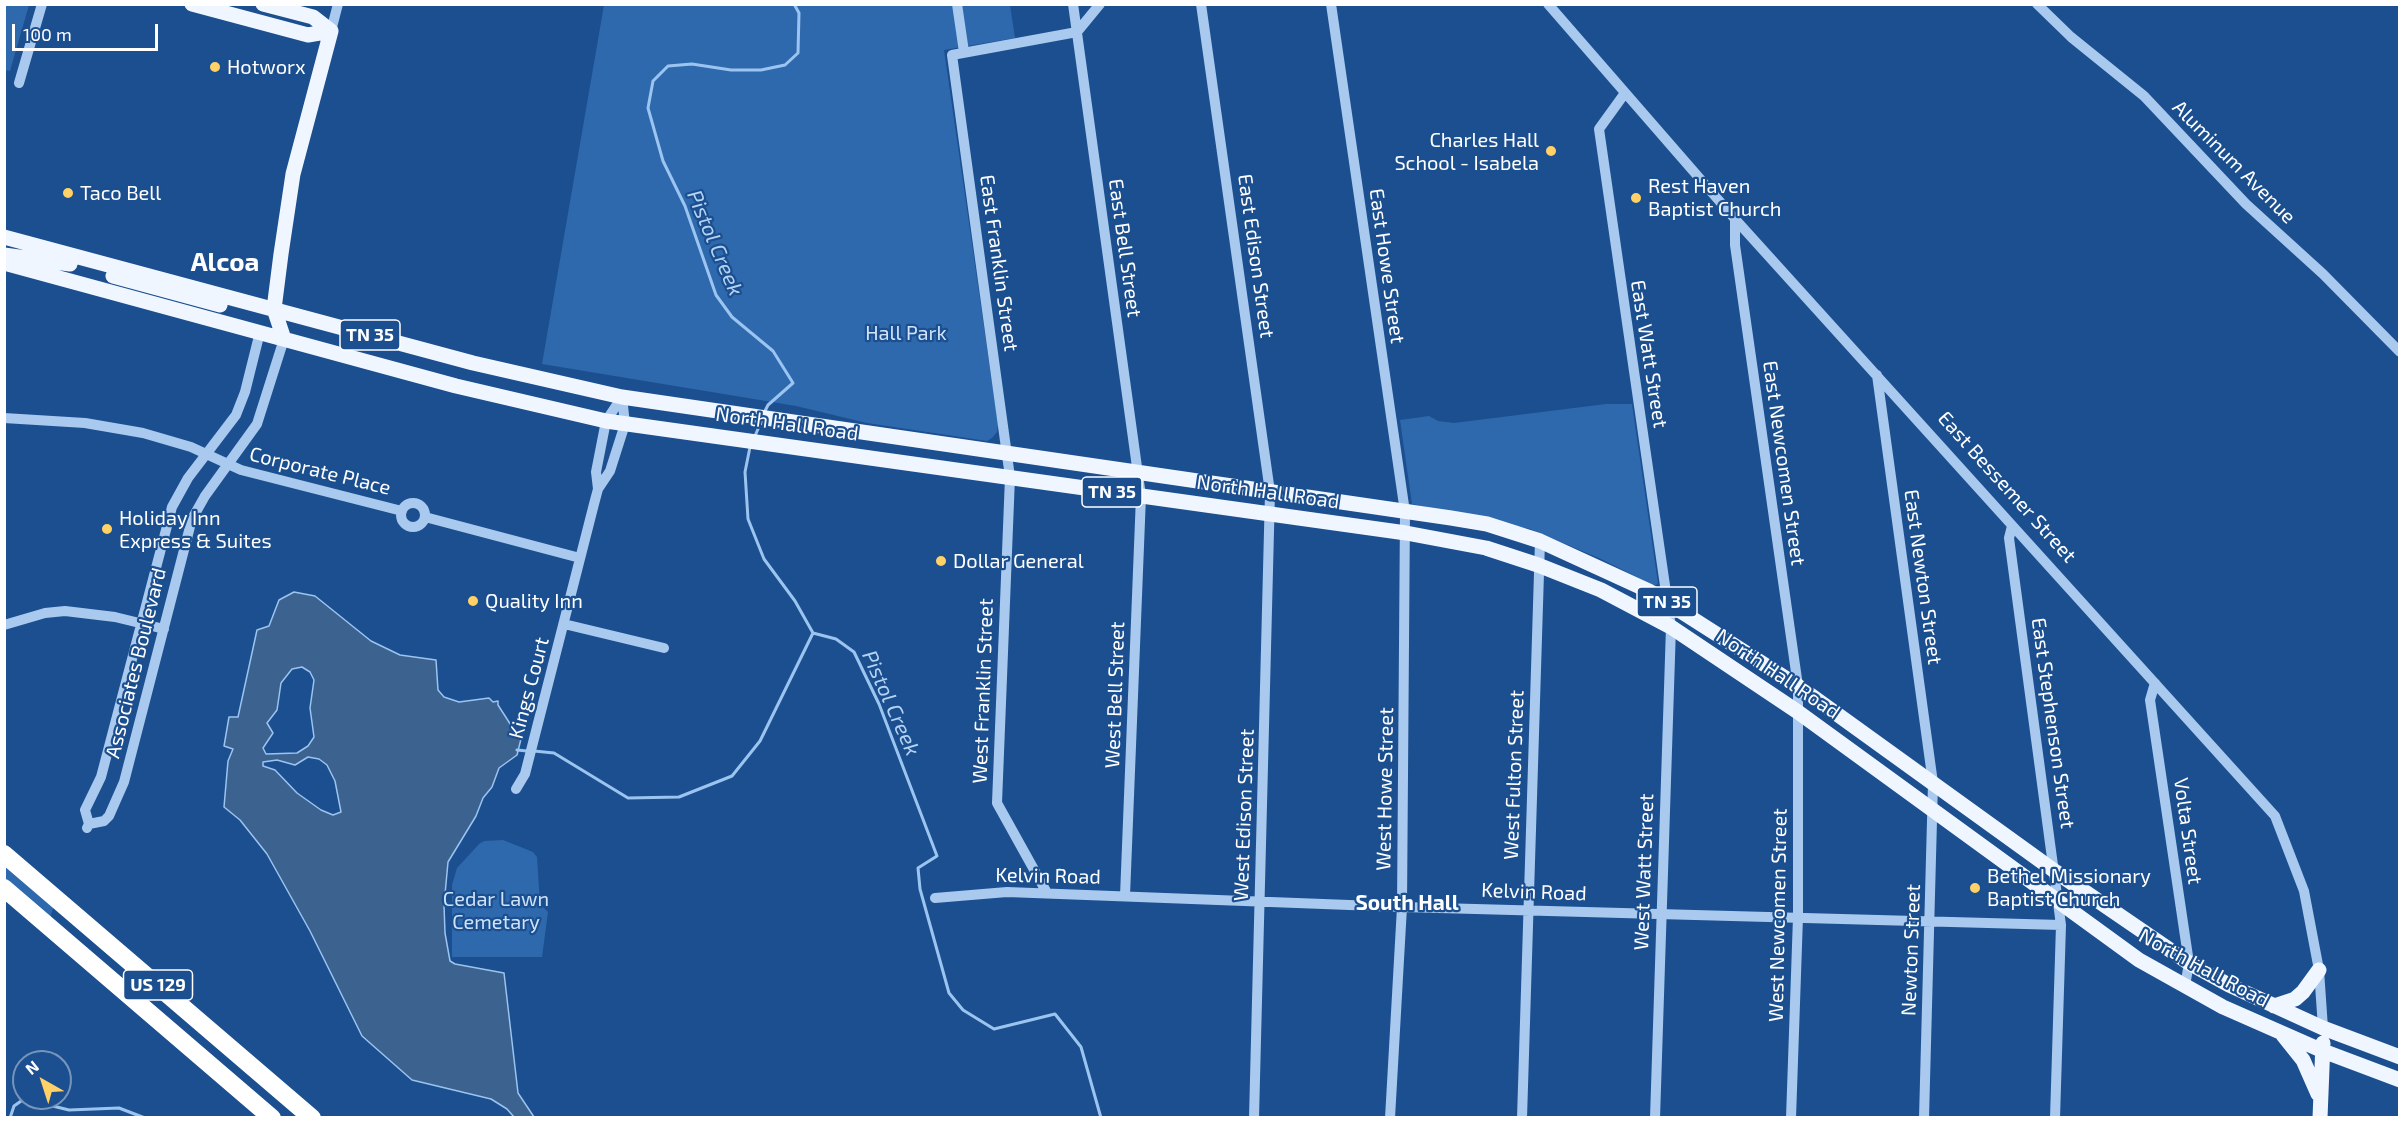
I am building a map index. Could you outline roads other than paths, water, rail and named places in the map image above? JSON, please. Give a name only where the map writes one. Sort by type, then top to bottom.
[{"type":"highway","name":"US 129","points":[[4,854],[312,1118]]},
{"type":"highway","name":"US 129","points":[[4,888],[272,1118]]},
{"type":"main road","points":[[192,4],[308,35],[331,31]]},
{"type":"main road","points":[[263,4],[313,17],[331,31]]},
{"type":"main road","points":[[260,332],[274,309],[293,174],[331,31]]},
{"type":"main road","name":"North Hall Road","points":[[4,237],[473,363],[622,397],[1487,524],[1540,541],[1620,576],[1667,602],[1798,686],[2056,872],[2188,963],[2323,1028],[2400,1057]]},
{"type":"main road","points":[[4,255],[75,266],[249,313],[263,314],[274,309]]},
{"type":"main road","name":"North Hall Road","points":[[4,263],[456,386],[606,421],[1406,533],[1486,548],[1538,565],[1601,590],[1671,627],[1798,712],[1932,807],[2059,904],[2139,960],[2223,1007],[2323,1051],[2400,1080]]},
{"type":"main road","points":[[274,309],[284,339]]},
{"type":"main road","points":[[2274,1006],[2295,999],[2319,970]]},
{"type":"main road","name":"East Bessemer Street","points":[[2320,1118],[2323,1028]]},
{"type":"main road","points":[[2279,1030],[2303,1060],[2320,1098]]},
{"type":"street","points":[[19,83],[42,4]]},
{"type":"street","points":[[331,31],[338,4]]},
{"type":"street","points":[[957,4],[964,52],[1077,32],[1101,4]]},
{"type":"street","name":"East Bell Street","points":[[1073,4],[1141,496]]},
{"type":"street","name":"East Edison Street","points":[[1201,4],[1270,492],[1271,514]]},
{"type":"street","name":"East Howe Street","points":[[1330,4],[1406,512],[1406,533]]},
{"type":"street","name":"East Bessemer Street","points":[[1548,4],[1736,219],[2274,816],[2304,891],[2319,970],[2323,1028]]},
{"type":"street","name":"Aluminum Avenue","points":[[2037,4],[2071,37],[2144,96],[2246,204],[2323,274],[2400,352]]},
{"type":"street","name":"East Franklin Street","points":[[964,52],[952,54],[1010,477]]},
{"type":"street","name":"East Watt Street","points":[[1625,93],[1599,129],[1671,627]]},
{"type":"street","name":"East Newcomen Street","points":[[1736,219],[1735,245],[1798,686],[1798,712]]},
{"type":"street","name":"Associates Boulevard","points":[[260,332],[236,415],[188,478],[172,507],[101,777],[85,810],[88,826],[104,821],[117,804],[192,519],[257,424],[284,339]]},
{"type":"street","name":"East Newton Street","points":[[1877,375],[1933,783]]},
{"type":"street","name":"Kings Court","points":[[598,489],[596,472],[606,421],[622,397]]},
{"type":"street","name":"Kings Court","points":[[516,789],[525,774],[598,489],[610,471],[625,424],[622,397]]},
{"type":"street","name":"Corporate Place","points":[[4,418],[85,423],[121,428],[169,440],[228,465],[402,511]]},
{"type":"street","name":"West Franklin Street","points":[[1010,477],[997,803],[1047,893]]},
{"type":"street","name":"West Bell Street","points":[[1125,896],[1141,496]]},
{"type":"street","name":"Corporate Place","points":[[415,504],[422,507],[425,518],[418,526],[411,527],[402,519],[402,511],[407,505],[415,504]]},
{"type":"street","name":"West Edison Street","points":[[1254,1118],[1271,514]]},
{"type":"street","name":"Corporate Place","points":[[425,518],[580,558]]},
{"type":"street","name":"East Stephenson Street","points":[[2012,526],[2009,538],[2056,872],[2061,925],[2055,1118]]},
{"type":"street","name":"West Howe Street","points":[[1390,1118],[1402,907],[1406,533]]},
{"type":"street","name":"West Fulton Street","points":[[1522,1118],[1540,541]]},
{"type":"street","points":[[4,624],[45,613],[65,611],[87,612],[164,629]]},
{"type":"street","points":[[564,624],[664,648]]},
{"type":"street","name":"West Watt Street","points":[[1655,1118],[1671,627]]},
{"type":"street","name":"Volta Street","points":[[2155,683],[2150,700],[2188,963],[2185,986]]},
{"type":"street","name":"West Newcomen Street","points":[[1791,1118],[1798,917],[1798,712]]},
{"type":"street","name":"Newton Street","points":[[1924,1118],[1933,783]]},
{"type":"street","name":"Kelvin Road","points":[[935,898],[1007,892],[1402,907],[2061,925]]},
{"type":"waterway","name":"Pistol Creek","points":[[764,413],[768,405],[793,383],[773,351],[732,317],[716,295],[685,206],[663,161],[648,108],[653,81],[668,66],[692,64],[731,70],[761,70],[785,65],[798,53],[799,13],[794,4]]},
{"type":"waterway","name":"Pistol Creek","points":[[755,436],[761,422]]},
{"type":"waterway","name":"Pistol Creek","points":[[750,447],[745,472],[748,519],[764,559],[795,601],[813,633],[836,639],[854,652],[879,704],[937,856],[918,868],[920,889],[949,993],[963,1010],[994,1029],[1055,1014],[1081,1047],[1101,1118]]},
{"type":"waterway","points":[[534,751],[554,753],[628,798],[679,797],[732,776],[760,741],[813,633]]},
{"type":"waterway","points":[[517,750],[527,751]]},
{"type":"waterway","points":[[10,1118],[14,1106],[24,1099],[69,1110],[119,1108],[145,1118]]},
{"type":"place","name":"Hotworx","points":[[215,67]]},
{"type":"place","name":"Charles Hall School - Isabela","points":[[1551,151]]},
{"type":"place","name":"Taco Bell","points":[[68,193]]},
{"type":"place","name":"Rest Haven Baptist Church","points":[[1636,198]]},
{"type":"place","name":"Holiday Inn Express & Suites","points":[[107,529]]},
{"type":"place","name":"Dollar General","points":[[941,561]]},
{"type":"place","name":"Quality Inn","points":[[473,601]]},
{"type":"place","name":"Bethel Missionary Baptist Church","points":[[1975,888]]},
{"type":"district","name":"Alcoa","points":[[225,262]]},
{"type":"district","name":"South Hall","points":[[1407,903]]},
{"type":"park label","name":"Hall Park","points":[[906,333]]},
{"type":"park label","name":"Cedar Lawn Cemetary","points":[[496,910]]}]
